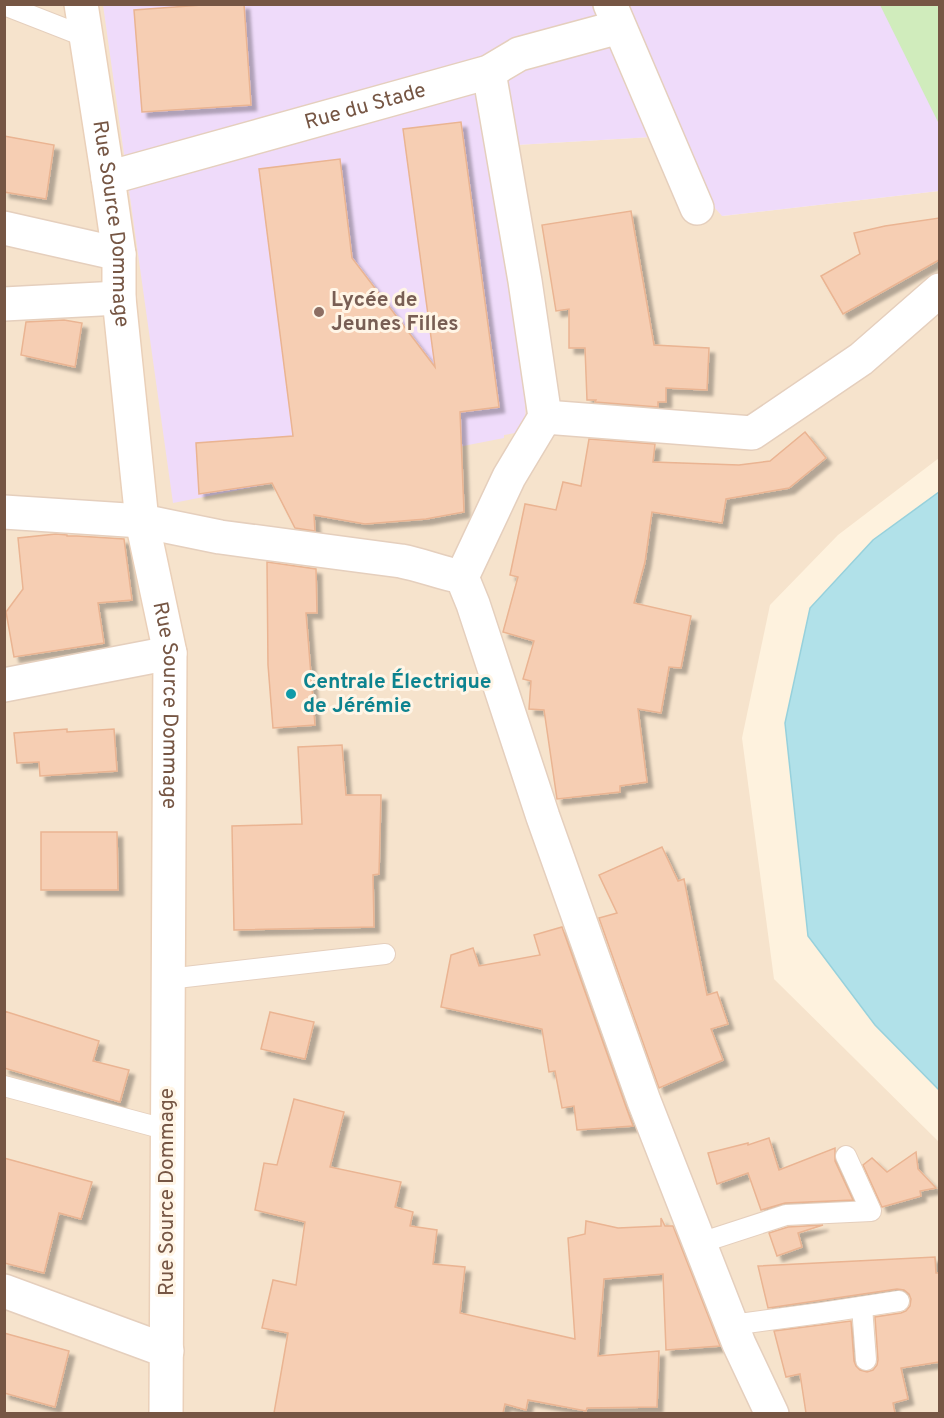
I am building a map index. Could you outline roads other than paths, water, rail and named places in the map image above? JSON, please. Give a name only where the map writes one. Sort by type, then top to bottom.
[{"type":"street","name":"Rue Source Dommage","points":[[81,4],[119,254],[119,298],[142,521],[170,653],[166,1413]]},
{"type":"street","name":"Rue du Stade","points":[[108,178],[489,72],[519,54],[615,16]]},
{"type":"street","points":[[615,16],[696,208]]},
{"type":"street","points":[[489,72],[525,280],[545,417],[509,477],[462,577],[543,817],[644,1101],[739,1344],[772,1413]]},
{"type":"street","points":[[4,228],[119,254]]},
{"type":"street","points":[[545,417],[752,433],[861,359],[939,290]]},
{"type":"street","points":[[4,304],[119,298]]},
{"type":"street","points":[[4,512],[142,521],[220,537],[401,561],[462,577]]},
{"type":"street","points":[[4,685],[170,653]]},
{"type":"street","points":[[4,1291],[167,1351]]},
{"type":"lane","points":[[4,5],[86,37]]},
{"type":"lane","points":[[168,979],[385,954]]},
{"type":"lane","points":[[4,1086],[168,1130]]},
{"type":"lane","points":[[700,1243],[786,1215],[871,1211],[846,1156]]},
{"type":"lane","points":[[732,1324],[899,1301]]},
{"type":"lane","points":[[862,1307],[866,1360]]},
{"type":"water","points":[[939,492],[939,1090],[875,1025],[808,936],[785,723],[810,608],[873,540]]},
{"type":"place","name":"Lycée de Jeunes Filles","points":[[319,312]]},
{"type":"place","name":"Centrale Électrique de Jérémie","points":[[291,694]]}]
